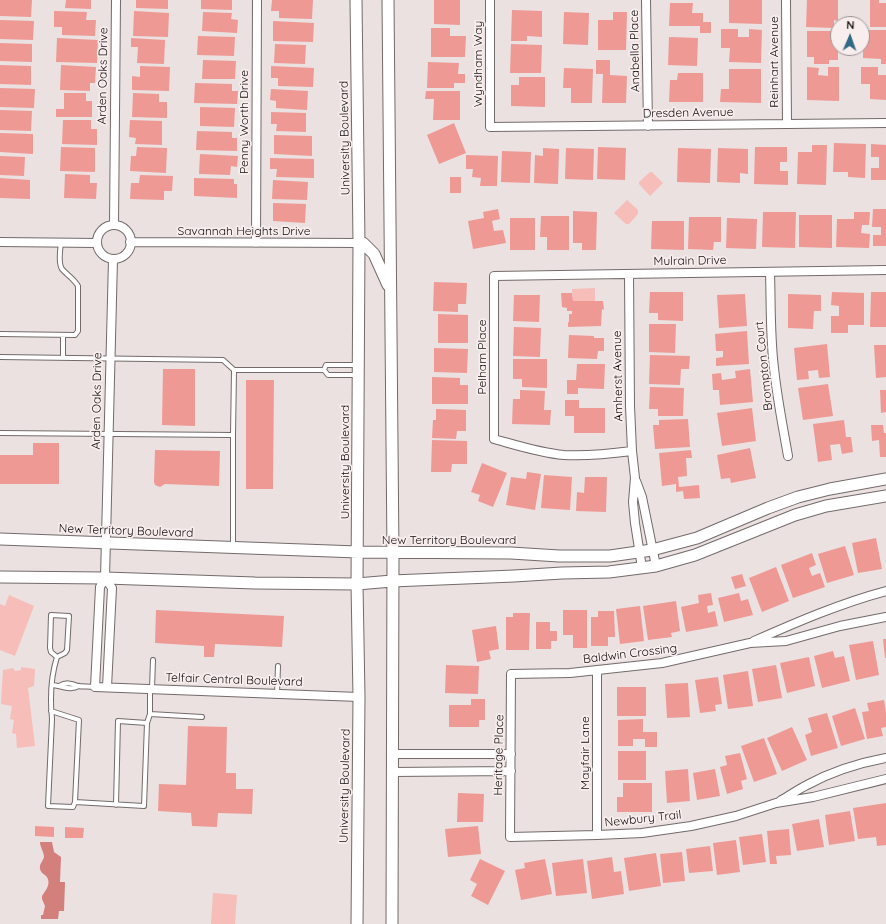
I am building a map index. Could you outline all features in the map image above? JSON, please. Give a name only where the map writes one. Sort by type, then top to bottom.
[{"type":"main road","name":"University Boulevard","points":[[356,0],[358,243],[357,584],[359,697],[357,924]]},
{"type":"main road","points":[[388,0],[392,553],[392,924]]},
{"type":"main road","points":[[358,243],[363,243],[374,254],[390,290]]},
{"type":"main road","name":"New Territory Boulevard","points":[[0,539],[392,553],[511,553],[559,556],[610,556],[652,550],[697,538],[798,497],[830,489],[886,479]]},
{"type":"main road","points":[[0,577],[357,584],[392,581],[609,572],[656,566],[695,555],[795,515],[826,506],[886,496]]},
{"type":"street","name":"Arden Oaks Drive","points":[[114,225],[116,0]]},
{"type":"street","name":"Penny Worth Drive","points":[[256,244],[257,0]]},
{"type":"street","name":"Wyndham Way","points":[[490,0],[490,128]]},
{"type":"street","name":"Anabella Place","points":[[646,0],[648,126]]},
{"type":"street","name":"Reinhart Avenue","points":[[786,0],[787,124]]},
{"type":"street","name":"Dresden Avenue","points":[[490,128],[886,123]]},
{"type":"street","points":[[114,225],[126,230],[130,238],[130,242],[126,254],[122,257],[113,259],[105,257],[98,250],[97,237],[106,226],[114,225]]},
{"type":"street","points":[[0,242],[97,242]]},
{"type":"street","name":"Savannah Heights Drive","points":[[130,242],[256,244],[358,243]]},
{"type":"street","name":"Arden Oaks Drive","points":[[106,543],[113,259]]},
{"type":"street","name":"Mulrain Drive","points":[[494,276],[886,270]]},
{"type":"street","name":"Brompton Court","points":[[770,272],[773,367],[788,456]]},
{"type":"street","name":"Amherst Avenue","points":[[629,274],[630,406],[635,478],[633,502],[642,568]]},
{"type":"street","name":"Pelham Place","points":[[494,276],[494,439],[562,455],[597,455],[632,452]]},
{"type":"street","name":"Amherst Avenue","points":[[635,478],[642,497],[656,566]]},
{"type":"street","points":[[95,687],[100,587],[105,578],[106,543]]},
{"type":"street","points":[[105,578],[112,588],[107,687]]},
{"type":"street","name":"Baldwin Crossing","points":[[750,643],[783,628],[864,597],[886,591]]},
{"type":"street","name":"Baldwin Crossing","points":[[511,674],[570,673],[662,663],[750,643],[786,641],[840,626],[886,617]]},
{"type":"street","points":[[97,641],[109,642]]},
{"type":"street","name":"Mayfair Lane","points":[[597,670],[597,835]]},
{"type":"street","name":"Heritage Place","points":[[510,837],[511,674]]},
{"type":"street","name":"Telfair Central Boulevard","points":[[95,687],[359,697]]},
{"type":"street","points":[[392,754],[511,754]]},
{"type":"street","name":"Newbury Trail","points":[[776,803],[808,784],[826,776],[871,761],[886,758]]},
{"type":"street","points":[[392,772],[511,771]]},
{"type":"street","name":"Newbury Trail","points":[[510,837],[642,833],[691,826],[736,816],[776,803],[813,797],[886,779]]},
{"type":"lane","points":[[0,334],[75,335],[78,331],[79,292],[76,282],[62,269],[60,264],[60,243]]},
{"type":"lane","points":[[63,335],[63,358]]},
{"type":"lane","points":[[0,357],[223,360],[234,370],[324,370],[326,366],[358,370]]},
{"type":"lane","points":[[233,548],[234,370]]},
{"type":"lane","points":[[324,370],[328,375],[358,370]]},
{"type":"lane","points":[[0,433],[233,435]]},
{"type":"lane","points":[[51,711],[59,712],[79,720],[75,802],[73,807],[48,806],[52,719],[51,711],[53,670],[57,657],[64,654],[67,650],[69,616],[51,615],[50,648],[51,652],[57,657]]},
{"type":"lane","points":[[75,802],[144,806],[147,723],[150,714],[153,660]]},
{"type":"lane","points":[[277,694],[278,666]]},
{"type":"lane","points":[[52,685],[74,689],[79,686],[95,687]]},
{"type":"lane","points":[[150,714],[202,717]]},
{"type":"lane","points":[[116,805],[118,721],[147,723]]},
{"type":"shaded area","points":[[650,172],[652,172],[663,183],[650,196],[639,184],[639,182]]},
{"type":"shaded area","points":[[627,200],[638,210],[638,214],[629,224],[626,224],[614,213]]},
{"type":"shaded area","points":[[595,288],[595,301],[573,301],[572,289]]},
{"type":"shaded area","points":[[9,595],[34,606],[15,656],[0,650],[0,604],[5,606]]},
{"type":"shaded area","points":[[21,667],[35,669],[34,686],[28,688],[35,746],[17,748],[16,734],[12,733],[14,720],[10,719],[12,706],[1,704],[3,670],[13,668],[15,671],[21,670]]},
{"type":"shaded area","points":[[40,842],[52,842],[54,852],[61,857],[60,882],[65,882],[64,911],[59,911],[58,919],[41,919],[45,906],[42,896],[48,886],[48,879],[40,869],[44,857]]},
{"type":"shaded area","points":[[213,893],[237,895],[235,924],[211,924]]},
{"type":"building","points":[[0,0],[32,0],[31,17],[0,16]]},
{"type":"building","points":[[66,0],[91,0],[91,9],[65,8]]},
{"type":"building","points":[[136,0],[168,0],[168,9],[136,8]]},
{"type":"building","points":[[201,0],[232,0],[232,10],[201,9]]},
{"type":"building","points":[[272,0],[313,0],[312,19],[279,18],[279,11],[271,11]]},
{"type":"building","points":[[434,0],[460,0],[460,25],[434,24]]},
{"type":"building","points":[[729,0],[762,0],[762,24],[729,23]]},
{"type":"building","points":[[807,0],[838,0],[838,16],[830,16],[830,28],[806,27]]},
{"type":"building","points":[[870,0],[879,0],[879,3],[886,3],[886,27],[870,27]]},
{"type":"building","points":[[670,3],[693,3],[692,13],[703,13],[703,22],[711,22],[711,33],[700,33],[700,26],[669,26]]},
{"type":"building","points":[[512,10],[542,11],[542,37],[527,36],[527,41],[511,41]]},
{"type":"building","points":[[54,11],[87,12],[86,20],[96,20],[95,36],[62,35],[62,27],[54,27]]},
{"type":"building","points":[[134,11],[169,13],[168,37],[133,36]]},
{"type":"building","points":[[203,12],[232,13],[231,19],[238,20],[237,33],[202,31]]},
{"type":"building","points":[[564,12],[589,13],[588,45],[563,44]]},
{"type":"building","points":[[613,12],[627,12],[626,50],[598,50],[598,20],[613,20]]},
{"type":"building","points":[[0,20],[34,21],[33,40],[0,39]]},
{"type":"building","points":[[273,21],[314,23],[313,42],[273,41]]},
{"type":"building","points":[[431,28],[450,28],[450,36],[466,36],[465,57],[431,57]]},
{"type":"building","points":[[721,29],[738,29],[738,37],[749,37],[749,29],[762,30],[761,63],[729,62],[730,48],[721,48]]},
{"type":"building","points":[[870,30],[886,30],[886,64],[881,64],[881,59],[863,58],[863,56],[870,56]]},
{"type":"building","points":[[807,31],[830,31],[830,56],[838,56],[838,60],[829,60],[829,64],[814,64],[814,57],[807,57]]},
{"type":"building","points":[[198,36],[235,37],[234,56],[197,55]]},
{"type":"building","points":[[669,37],[698,38],[697,66],[668,65]]},
{"type":"building","points":[[57,38],[98,40],[97,63],[56,62]]},
{"type":"building","points":[[131,38],[165,40],[164,64],[137,63],[138,47],[131,47]]},
{"type":"building","points":[[0,43],[32,44],[32,62],[0,61]]},
{"type":"building","points":[[275,44],[306,45],[305,64],[274,63]]},
{"type":"building","points":[[511,44],[542,45],[541,73],[510,73]]},
{"type":"building","points":[[203,60],[236,61],[235,79],[202,79]]},
{"type":"building","points":[[596,60],[610,60],[610,75],[627,76],[626,103],[602,103],[603,74],[596,74]]},
{"type":"building","points":[[428,62],[459,63],[458,74],[465,74],[465,83],[454,83],[454,88],[427,88]]},
{"type":"building","points":[[0,65],[31,66],[31,85],[0,84]]},
{"type":"building","points":[[61,65],[96,67],[95,83],[90,83],[90,91],[60,90]]},
{"type":"building","points":[[140,66],[170,67],[169,91],[132,90],[132,76],[140,77]]},
{"type":"building","points":[[271,66],[314,68],[313,87],[278,86],[278,78],[271,78]]},
{"type":"building","points":[[807,67],[819,68],[818,75],[828,76],[828,67],[839,67],[839,101],[807,100]]},
{"type":"building","points":[[861,67],[878,67],[878,75],[886,75],[886,100],[870,99],[870,84],[861,84]]},
{"type":"building","points":[[564,68],[593,69],[592,103],[571,103],[571,88],[563,88]]},
{"type":"building","points":[[729,69],[761,69],[761,103],[720,102],[721,89],[729,89]]},
{"type":"building","points":[[678,73],[703,73],[703,102],[669,102],[670,80],[677,80]]},
{"type":"building","points":[[519,77],[545,77],[545,107],[511,106],[511,85],[519,85]]},
{"type":"building","points":[[195,83],[232,84],[232,91],[238,91],[237,104],[194,103]]},
{"type":"building","points":[[0,88],[35,89],[34,108],[0,107]]},
{"type":"building","points":[[271,89],[308,91],[307,110],[276,108],[276,101],[270,100]]},
{"type":"building","points":[[426,91],[460,91],[460,120],[433,120],[434,99],[425,99]]},
{"type":"building","points":[[64,93],[86,93],[86,101],[92,101],[92,117],[56,117],[56,109],[64,109]]},
{"type":"building","points":[[133,93],[159,94],[159,102],[167,102],[167,118],[132,117]]},
{"type":"building","points":[[200,107],[235,108],[234,127],[200,126]]},
{"type":"building","points":[[0,110],[32,111],[31,131],[0,130]]},
{"type":"building","points":[[271,112],[306,113],[306,132],[276,131],[277,124],[271,124]]},
{"type":"building","points":[[63,120],[91,120],[91,129],[97,129],[97,145],[62,144]]},
{"type":"building","points":[[130,120],[162,121],[162,145],[135,144],[136,138],[129,137]]},
{"type":"building","points":[[454,123],[466,153],[439,164],[427,135]]},
{"type":"building","points":[[197,131],[232,132],[232,138],[237,138],[237,151],[196,150]]},
{"type":"building","points":[[0,133],[33,134],[33,154],[0,152]]},
{"type":"building","points":[[274,135],[312,136],[312,156],[274,154]]},
{"type":"building","points":[[834,143],[866,144],[865,178],[848,177],[848,172],[833,172]]},
{"type":"building","points":[[871,144],[886,145],[886,180],[871,180],[871,168],[879,168],[879,157],[871,157]]},
{"type":"building","points":[[812,145],[827,145],[826,185],[797,184],[798,152],[812,152]]},
{"type":"building","points":[[61,147],[95,148],[95,172],[60,171]]},
{"type":"building","points":[[137,147],[167,148],[166,173],[130,171],[131,156],[136,156]]},
{"type":"building","points":[[598,147],[626,148],[625,180],[597,179]]},
{"type":"building","points":[[755,147],[787,147],[787,162],[780,162],[780,171],[788,171],[788,185],[754,184]]},
{"type":"building","points":[[543,148],[559,149],[558,184],[534,183],[535,155],[543,156]]},
{"type":"building","points":[[566,148],[594,149],[593,180],[565,179]]},
{"type":"building","points":[[678,148],[711,149],[710,183],[677,182]]},
{"type":"building","points":[[718,148],[748,149],[748,174],[740,173],[740,183],[717,182]]},
{"type":"building","points":[[502,151],[531,152],[530,183],[501,182]]},
{"type":"building","points":[[200,154],[238,156],[237,167],[231,166],[230,175],[199,174]]},
{"type":"building","points":[[466,155],[498,156],[497,186],[480,186],[481,178],[472,177],[473,169],[466,169]]},
{"type":"building","points":[[0,156],[25,157],[24,176],[0,175]]},
{"type":"building","points":[[270,158],[314,159],[314,178],[276,177],[277,169],[270,169]]},
{"type":"building","points":[[65,174],[90,175],[90,183],[97,183],[96,199],[64,198]]},
{"type":"building","points":[[140,175],[173,176],[172,191],[164,191],[164,200],[130,199],[131,183],[139,183]]},
{"type":"building","points":[[450,177],[461,177],[461,193],[450,193]]},
{"type":"building","points":[[0,178],[30,180],[30,199],[0,198]]},
{"type":"building","points":[[194,178],[234,179],[234,184],[237,184],[237,198],[194,196]]},
{"type":"building","points":[[273,180],[308,182],[307,200],[272,199]]},
{"type":"building","points":[[273,203],[306,204],[305,223],[273,221]]},
{"type":"building","points":[[498,209],[500,219],[492,221],[494,231],[503,230],[506,243],[473,249],[468,221],[484,218],[483,212]]},
{"type":"building","points":[[873,209],[886,209],[886,246],[873,246],[873,235],[881,235],[881,227],[872,227]]},
{"type":"building","points":[[573,211],[597,212],[596,250],[582,250],[582,243],[573,243]]},
{"type":"building","points":[[763,212],[796,212],[795,248],[762,247]]},
{"type":"building","points":[[854,212],[870,212],[869,225],[862,225],[861,233],[870,234],[869,248],[836,247],[837,219],[854,219]]},
{"type":"building","points":[[799,215],[832,215],[832,248],[799,247]]},
{"type":"building","points":[[541,216],[569,216],[569,250],[547,250],[547,237],[540,237]]},
{"type":"building","points":[[689,217],[721,217],[721,242],[714,242],[713,250],[688,249]]},
{"type":"building","points":[[510,218],[535,218],[535,250],[510,250]]},
{"type":"building","points":[[727,218],[757,219],[756,249],[726,248]]},
{"type":"building","points":[[652,221],[684,221],[684,250],[651,249]]},
{"type":"building","points":[[434,282],[467,283],[466,304],[458,304],[458,312],[433,311]]},
{"type":"building","points":[[650,292],[683,292],[683,321],[658,320],[658,313],[649,313]]},
{"type":"building","points":[[832,292],[864,293],[864,325],[848,325],[848,333],[831,333],[831,316],[839,316],[839,306],[831,305]]},
{"type":"building","points":[[871,292],[886,292],[886,327],[870,327]]},
{"type":"building","points":[[561,293],[572,293],[573,301],[603,301],[604,310],[602,309],[601,326],[568,327],[569,314],[572,314],[572,311],[567,311],[567,308],[562,307]]},
{"type":"building","points":[[745,294],[747,326],[719,328],[717,295]]},
{"type":"building","points":[[788,294],[821,295],[821,311],[814,311],[813,329],[788,328]]},
{"type":"building","points":[[514,295],[540,295],[539,322],[513,321]]},
{"type":"building","points":[[438,314],[468,315],[468,343],[438,343]]},
{"type":"building","points":[[649,324],[676,324],[675,353],[649,352]]},
{"type":"building","points":[[514,327],[541,328],[540,357],[513,356]]},
{"type":"building","points":[[747,331],[749,364],[716,366],[716,358],[723,357],[723,351],[716,351],[715,334]]},
{"type":"building","points":[[569,335],[604,338],[604,351],[598,351],[597,359],[568,358]]},
{"type":"building","points":[[827,344],[830,377],[819,378],[818,370],[808,371],[809,379],[797,380],[794,348]]},
{"type":"building","points":[[874,345],[886,345],[886,377],[876,378]]},
{"type":"building","points":[[434,348],[468,349],[467,373],[434,372]]},
{"type":"building","points":[[650,355],[690,356],[689,369],[681,369],[680,385],[649,384]]},
{"type":"building","points":[[513,359],[547,359],[547,388],[522,387],[522,379],[513,379]]},
{"type":"building","points":[[577,364],[605,364],[604,389],[578,388],[578,394],[567,394],[567,380],[576,380]]},
{"type":"building","points":[[163,369],[195,369],[195,426],[162,425]]},
{"type":"building","points":[[750,369],[753,402],[720,405],[719,390],[713,390],[712,374],[721,373],[722,380],[736,378],[735,371]]},
{"type":"building","points":[[432,377],[460,378],[460,385],[468,385],[468,404],[432,404]]},
{"type":"building","points":[[246,380],[274,380],[273,489],[246,489]]},
{"type":"building","points":[[828,384],[833,416],[803,420],[798,388]]},
{"type":"building","points":[[650,387],[684,388],[683,416],[658,416],[658,409],[649,409]]},
{"type":"building","points":[[520,390],[545,391],[544,410],[551,410],[550,425],[512,424],[513,399],[520,399]]},
{"type":"building","points":[[880,390],[886,390],[886,412],[881,413]]},
{"type":"building","points":[[565,400],[579,400],[579,408],[605,408],[605,433],[574,433],[574,416],[565,416]]},
{"type":"building","points":[[752,408],[756,441],[722,446],[717,413]]},
{"type":"building","points":[[436,409],[466,410],[466,431],[457,431],[456,439],[432,438],[433,420],[436,420]]},
{"type":"building","points":[[688,419],[690,447],[655,449],[653,425],[659,425],[659,420]]},
{"type":"building","points":[[844,420],[846,437],[851,437],[853,452],[842,454],[840,444],[830,445],[832,460],[818,462],[813,424]]},
{"type":"building","points":[[871,425],[883,425],[884,433],[886,433],[886,457],[880,457],[879,440],[872,441]]},
{"type":"building","points":[[432,440],[467,441],[467,464],[452,464],[451,472],[431,472]]},
{"type":"building","points":[[33,443],[59,443],[59,484],[0,484],[0,455],[33,455]]},
{"type":"building","points":[[750,448],[756,478],[731,483],[730,478],[721,479],[717,455]]},
{"type":"building","points":[[155,450],[220,451],[219,486],[165,484],[160,487],[155,485]]},
{"type":"building","points":[[691,450],[692,458],[686,458],[687,476],[678,477],[679,487],[699,485],[700,498],[684,499],[683,491],[676,492],[676,484],[662,486],[659,453]]},
{"type":"building","points":[[482,463],[507,473],[493,507],[478,501],[480,495],[471,492]]},
{"type":"building","points":[[527,472],[541,474],[535,510],[506,505],[511,477],[526,479]]},
{"type":"building","points":[[544,475],[572,477],[570,510],[541,508]]},
{"type":"building","points":[[585,477],[607,477],[606,512],[576,511],[577,492],[584,493]]},
{"type":"building","points":[[876,538],[882,569],[858,573],[852,543]]},
{"type":"building","points":[[845,546],[854,575],[827,583],[818,554]]},
{"type":"building","points":[[812,553],[816,565],[809,568],[812,576],[820,573],[825,587],[793,598],[781,565]]},
{"type":"building","points":[[776,567],[789,601],[762,612],[749,578]]},
{"type":"building","points":[[742,574],[746,586],[735,589],[731,577]]},
{"type":"building","points":[[711,593],[713,605],[707,606],[708,613],[715,611],[718,626],[686,632],[681,607],[699,603],[698,595]]},
{"type":"building","points":[[739,593],[741,601],[748,599],[753,615],[724,622],[718,598]]},
{"type":"building","points":[[676,601],[680,631],[671,633],[672,637],[648,640],[643,606]]},
{"type":"building","points":[[640,606],[644,641],[620,644],[616,609]]},
{"type":"building","points":[[156,610],[284,616],[282,647],[215,644],[214,657],[204,657],[204,646],[155,643]]},
{"type":"building","points":[[563,610],[587,610],[587,648],[573,648],[573,635],[563,635]]},
{"type":"building","points":[[598,611],[614,611],[615,637],[608,637],[608,646],[591,646],[591,617],[598,617]]},
{"type":"building","points":[[513,613],[530,613],[529,650],[506,650],[506,617],[513,617]]},
{"type":"building","points":[[536,622],[550,622],[550,631],[557,631],[557,641],[551,641],[551,649],[536,649]]},
{"type":"building","points":[[496,626],[499,649],[489,651],[491,659],[477,662],[472,630]]},
{"type":"building","points":[[883,639],[886,639],[886,658],[885,658]]},
{"type":"building","points":[[873,641],[879,675],[856,680],[849,645]]},
{"type":"building","points":[[833,651],[835,658],[844,656],[850,681],[822,688],[814,656]]},
{"type":"building","points":[[809,657],[815,686],[787,693],[780,663]]},
{"type":"building","points":[[446,665],[479,666],[478,694],[445,693]]},
{"type":"building","points":[[776,665],[782,698],[758,702],[752,669]]},
{"type":"building","points":[[748,671],[753,706],[728,709],[723,675]]},
{"type":"building","points":[[718,677],[722,704],[715,705],[716,711],[700,713],[695,680]]},
{"type":"building","points":[[688,683],[690,717],[667,718],[665,684]]},
{"type":"building","points":[[617,687],[646,687],[646,716],[617,716]]},
{"type":"building","points":[[471,699],[485,699],[485,720],[479,720],[479,727],[449,727],[449,705],[471,705]]},
{"type":"building","points":[[884,700],[886,727],[881,728],[883,736],[867,739],[862,712],[869,711],[867,703]]},
{"type":"building","points":[[855,708],[865,739],[841,746],[832,716]]},
{"type":"building","points":[[827,713],[838,748],[811,756],[805,735],[812,732],[808,718]]},
{"type":"building","points":[[643,719],[643,732],[657,732],[657,747],[645,747],[645,739],[633,739],[633,746],[618,746],[618,720]]},
{"type":"building","points":[[188,726],[227,727],[226,773],[236,773],[236,789],[253,789],[252,814],[218,813],[217,827],[192,826],[191,813],[158,811],[159,784],[186,785]]},
{"type":"building","points":[[792,727],[807,760],[782,771],[767,738]]},
{"type":"building","points":[[764,738],[777,774],[754,782],[741,746]]},
{"type":"building","points":[[618,751],[646,751],[646,780],[618,780]]},
{"type":"building","points":[[740,753],[747,779],[741,781],[743,789],[727,794],[720,767],[727,765],[725,756]]},
{"type":"building","points":[[688,769],[690,801],[667,803],[665,771]]},
{"type":"building","points":[[715,769],[720,796],[697,800],[693,773]]},
{"type":"building","points":[[623,783],[652,783],[652,812],[617,812],[617,797],[623,797]]},
{"type":"building","points":[[458,793],[484,794],[483,822],[457,822]]},
{"type":"building","points":[[886,803],[886,845],[877,846],[876,837],[858,839],[853,808]]},
{"type":"building","points":[[850,811],[855,841],[829,845],[825,815]]},
{"type":"building","points":[[819,819],[824,847],[797,851],[792,824]]},
{"type":"building","points":[[35,826],[54,827],[54,837],[35,836]]},
{"type":"building","points":[[478,826],[481,854],[448,857],[445,829]]},
{"type":"building","points":[[65,827],[84,828],[83,838],[65,838]]},
{"type":"building","points":[[789,829],[791,855],[776,856],[777,864],[770,864],[767,831]]},
{"type":"building","points":[[762,834],[766,862],[743,865],[739,837]]},
{"type":"building","points":[[736,840],[740,872],[717,875],[713,843]]},
{"type":"building","points":[[710,846],[713,871],[689,873],[686,849]]},
{"type":"building","points":[[682,852],[685,881],[663,883],[660,854]]},
{"type":"building","points":[[656,853],[661,886],[629,891],[624,858]]},
{"type":"building","points":[[612,857],[614,872],[621,871],[624,894],[592,899],[587,861]]},
{"type":"building","points":[[480,859],[505,871],[488,905],[471,896],[477,884],[470,880]]},
{"type":"building","points":[[545,859],[552,894],[521,900],[515,870],[525,868],[524,863]]},
{"type":"building","points":[[583,859],[587,893],[556,896],[552,863]]}]
